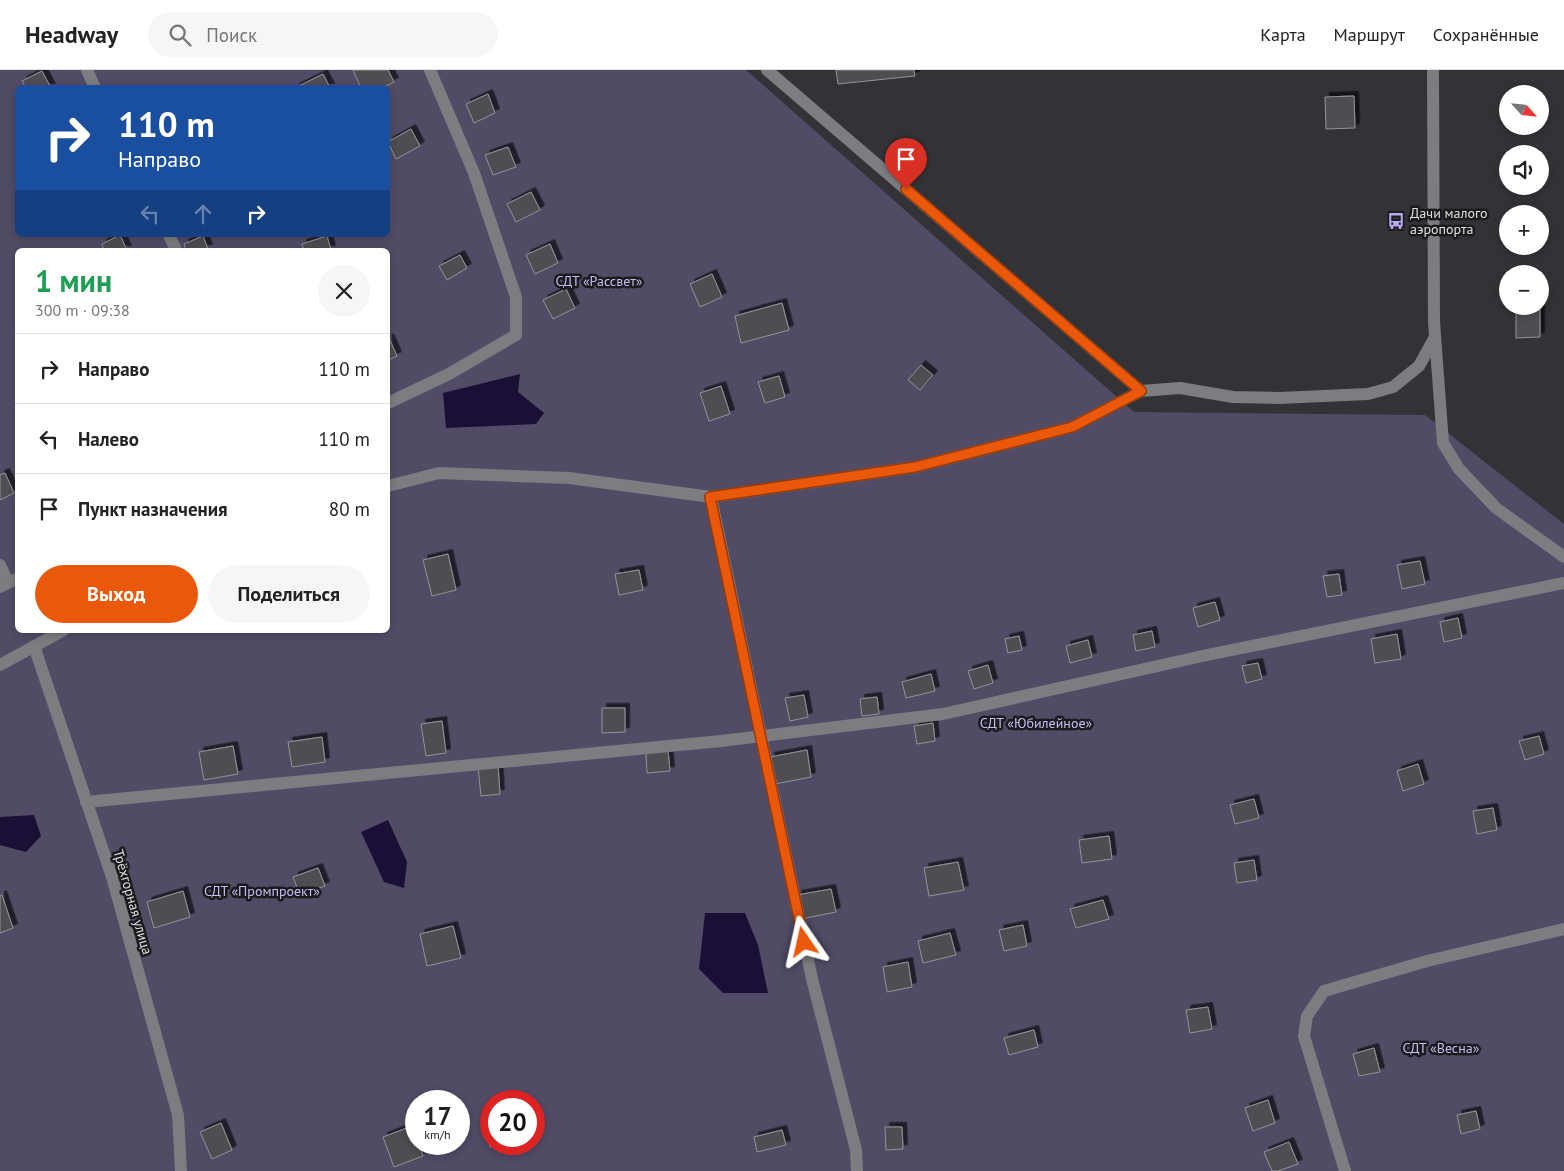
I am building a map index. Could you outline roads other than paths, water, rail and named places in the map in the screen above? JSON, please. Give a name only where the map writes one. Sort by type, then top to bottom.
[{"type":"street","points":[[87,70],[94,85]]},
{"type":"street","points":[[390,402],[449,374],[516,335],[516,297],[474,173],[430,70]]},
{"type":"street","points":[[768,70],[1141,391]]},
{"type":"street","points":[[1433,70],[1434,337],[1444,443],[1459,469],[1496,508],[1564,557]]},
{"type":"street","points":[[390,485],[438,472],[569,478],[710,497],[915,467],[1072,427],[1141,391],[1180,388],[1233,396],[1279,398],[1368,394],[1393,387],[1418,366],[1434,337]]},
{"type":"street","points":[[710,497],[812,979],[856,1150],[857,1171]]},
{"type":"street","points":[[0,565],[8,582]]},
{"type":"street","points":[[86,802],[762,736],[943,714],[1207,655],[1564,583]]},
{"type":"street","points":[[0,664],[58,633]]},
{"type":"street","name":"Трёхгорная улица","points":[[34,646],[112,877],[178,1115],[181,1171]]},
{"type":"street","points":[[1345,1171],[1304,1036],[1308,1016],[1324,991],[1427,961],[1564,929]]},
{"type":"place","name":"Дачи малого аэропорта","points":[[1396,221]]},
{"type":"park label","name":"СДТ «Рассвет»","points":[[599,281]]},
{"type":"park label","name":"СДТ «Юбилейное»","points":[[1036,723]]},
{"type":"park label","name":"СДТ «Промпроект»","points":[[262,891]]},
{"type":"park label","name":"СДТ «Весна»","points":[[1441,1048]]}]
